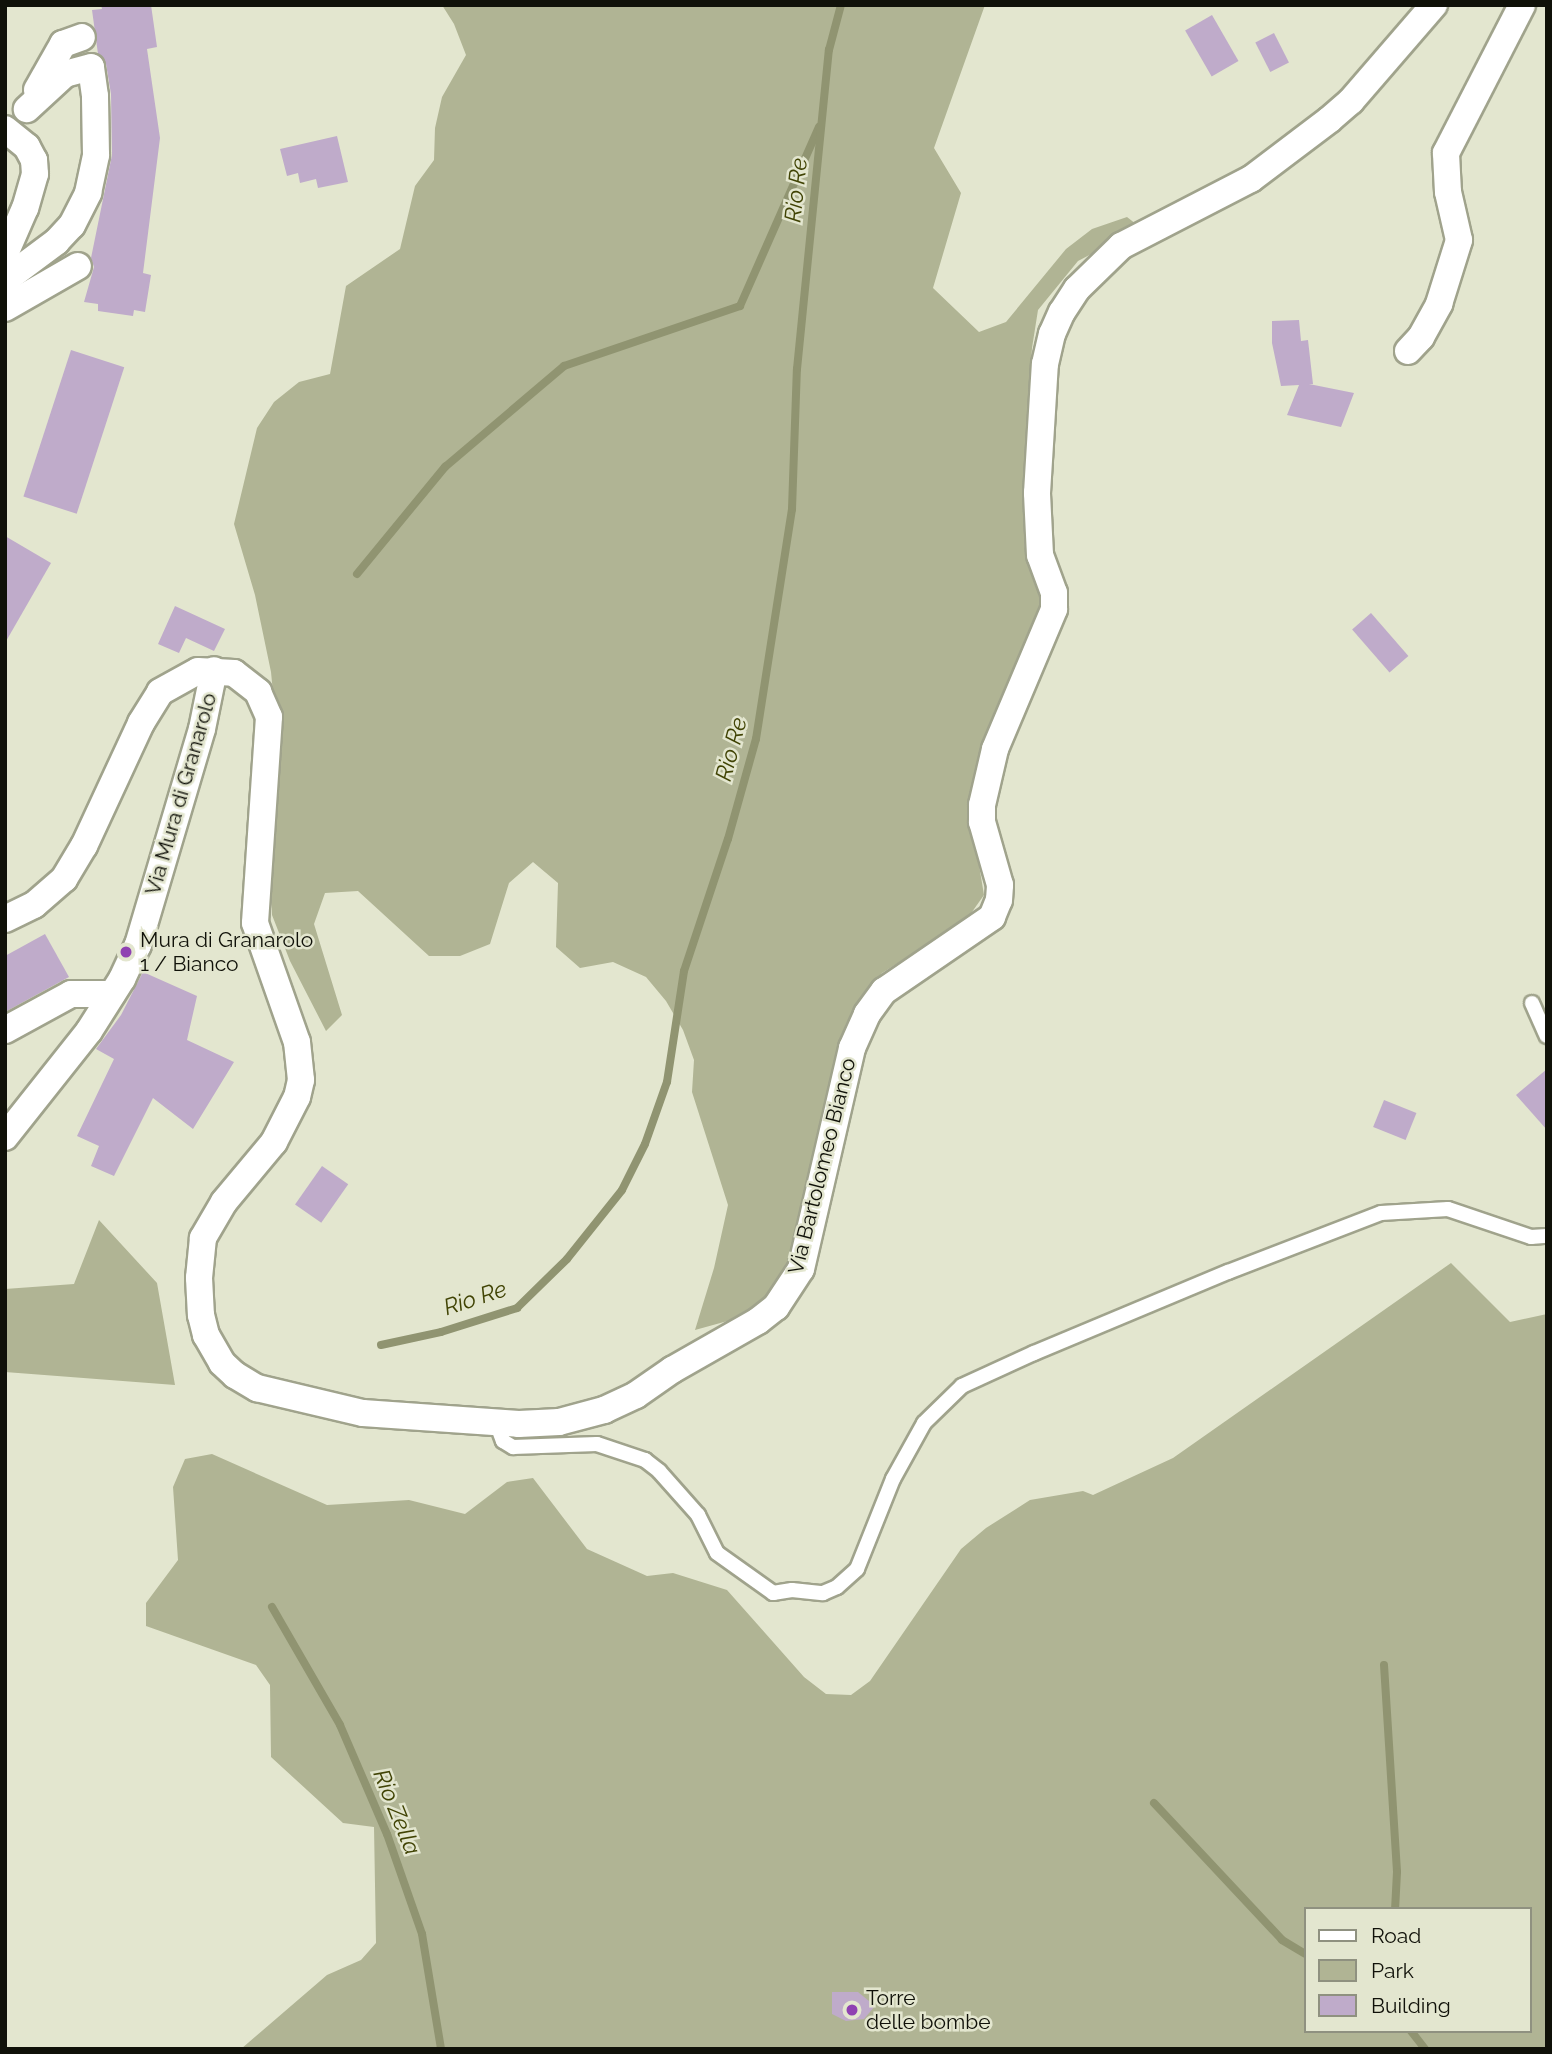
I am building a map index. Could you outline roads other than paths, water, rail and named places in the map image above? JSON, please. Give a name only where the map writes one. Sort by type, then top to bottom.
[{"type":"street","name":"Via Bartolomeo Bianco","points":[[214,670],[234,673],[247,681],[266,703],[269,717],[256,923],[297,1042],[301,1080],[298,1097],[274,1142],[207,1227],[201,1251],[199,1278],[206,1335],[222,1363],[234,1375],[270,1392],[363,1413],[496,1422],[559,1422],[604,1410],[636,1395],[673,1370],[758,1321],[776,1307],[790,1289],[801,1269],[852,1048],[867,1014],[884,991],[992,917],[999,900],[1000,886],[982,822],[982,805],[995,749],[1054,609],[1054,593],[1040,555],[1037,494],[1045,364],[1052,334],[1062,312],[1077,289],[1121,246],[1251,179],[1329,120],[1351,101],[1434,5]]},
{"type":"street","points":[[1408,351],[1421,337],[1439,304],[1459,240],[1448,192],[1446,153],[1522,5]]},
{"type":"street","points":[[27,109],[63,44],[82,37]]},
{"type":"street","points":[[5,254],[25,208],[35,174],[34,160],[27,147],[6,129],[65,74],[91,67],[95,96],[96,155],[88,193],[72,225],[56,242],[5,280]]},
{"type":"street","points":[[5,308],[78,265]]},
{"type":"street","points":[[5,919],[34,905],[64,879],[84,846],[141,723],[160,692],[184,677],[214,670]]},
{"type":"street","name":"Via Mura di Granarolo","points":[[5,1137],[89,1031],[138,945],[202,729],[214,670]]},
{"type":"street","points":[[5,1030],[71,994],[112,994]]},
{"type":"lane","points":[[1532,1003],[1547,1036]]},
{"type":"lane","points":[[496,1422],[503,1441],[513,1447],[597,1444],[645,1460],[659,1471],[698,1516],[716,1553],[773,1593],[792,1590],[823,1593],[837,1587],[857,1569],[892,1479],[924,1423],[962,1386],[1202,1282],[1381,1213],[1448,1209],[1531,1237],[1547,1236]]},
{"type":"waterway","name":"Rio Re","points":[[381,1345],[441,1332],[517,1308],[567,1259],[622,1190],[645,1144],[667,1082],[684,971],[728,839],[756,739],[792,509],[797,369],[829,50],[841,5]]},
{"type":"waterway","points":[[357,574],[445,467],[564,366],[740,306],[819,127]]},
{"type":"waterway","name":"Rio Zella","points":[[272,1607],[340,1725],[387,1834],[422,1934],[441,2049]]},
{"type":"waterway","points":[[1384,1665],[1397,1872],[1395,1907]]},
{"type":"waterway","points":[[1154,1803],[1282,1940],[1304,1953]]},
{"type":"waterway","points":[[1413,2033],[1425,2049]]},
{"type":"place","name":"Mura di Granarolo 1 / Bianco","points":[[126,952]]},
{"type":"place","name":"Torre delle bombe","points":[[852,2010]]}]
